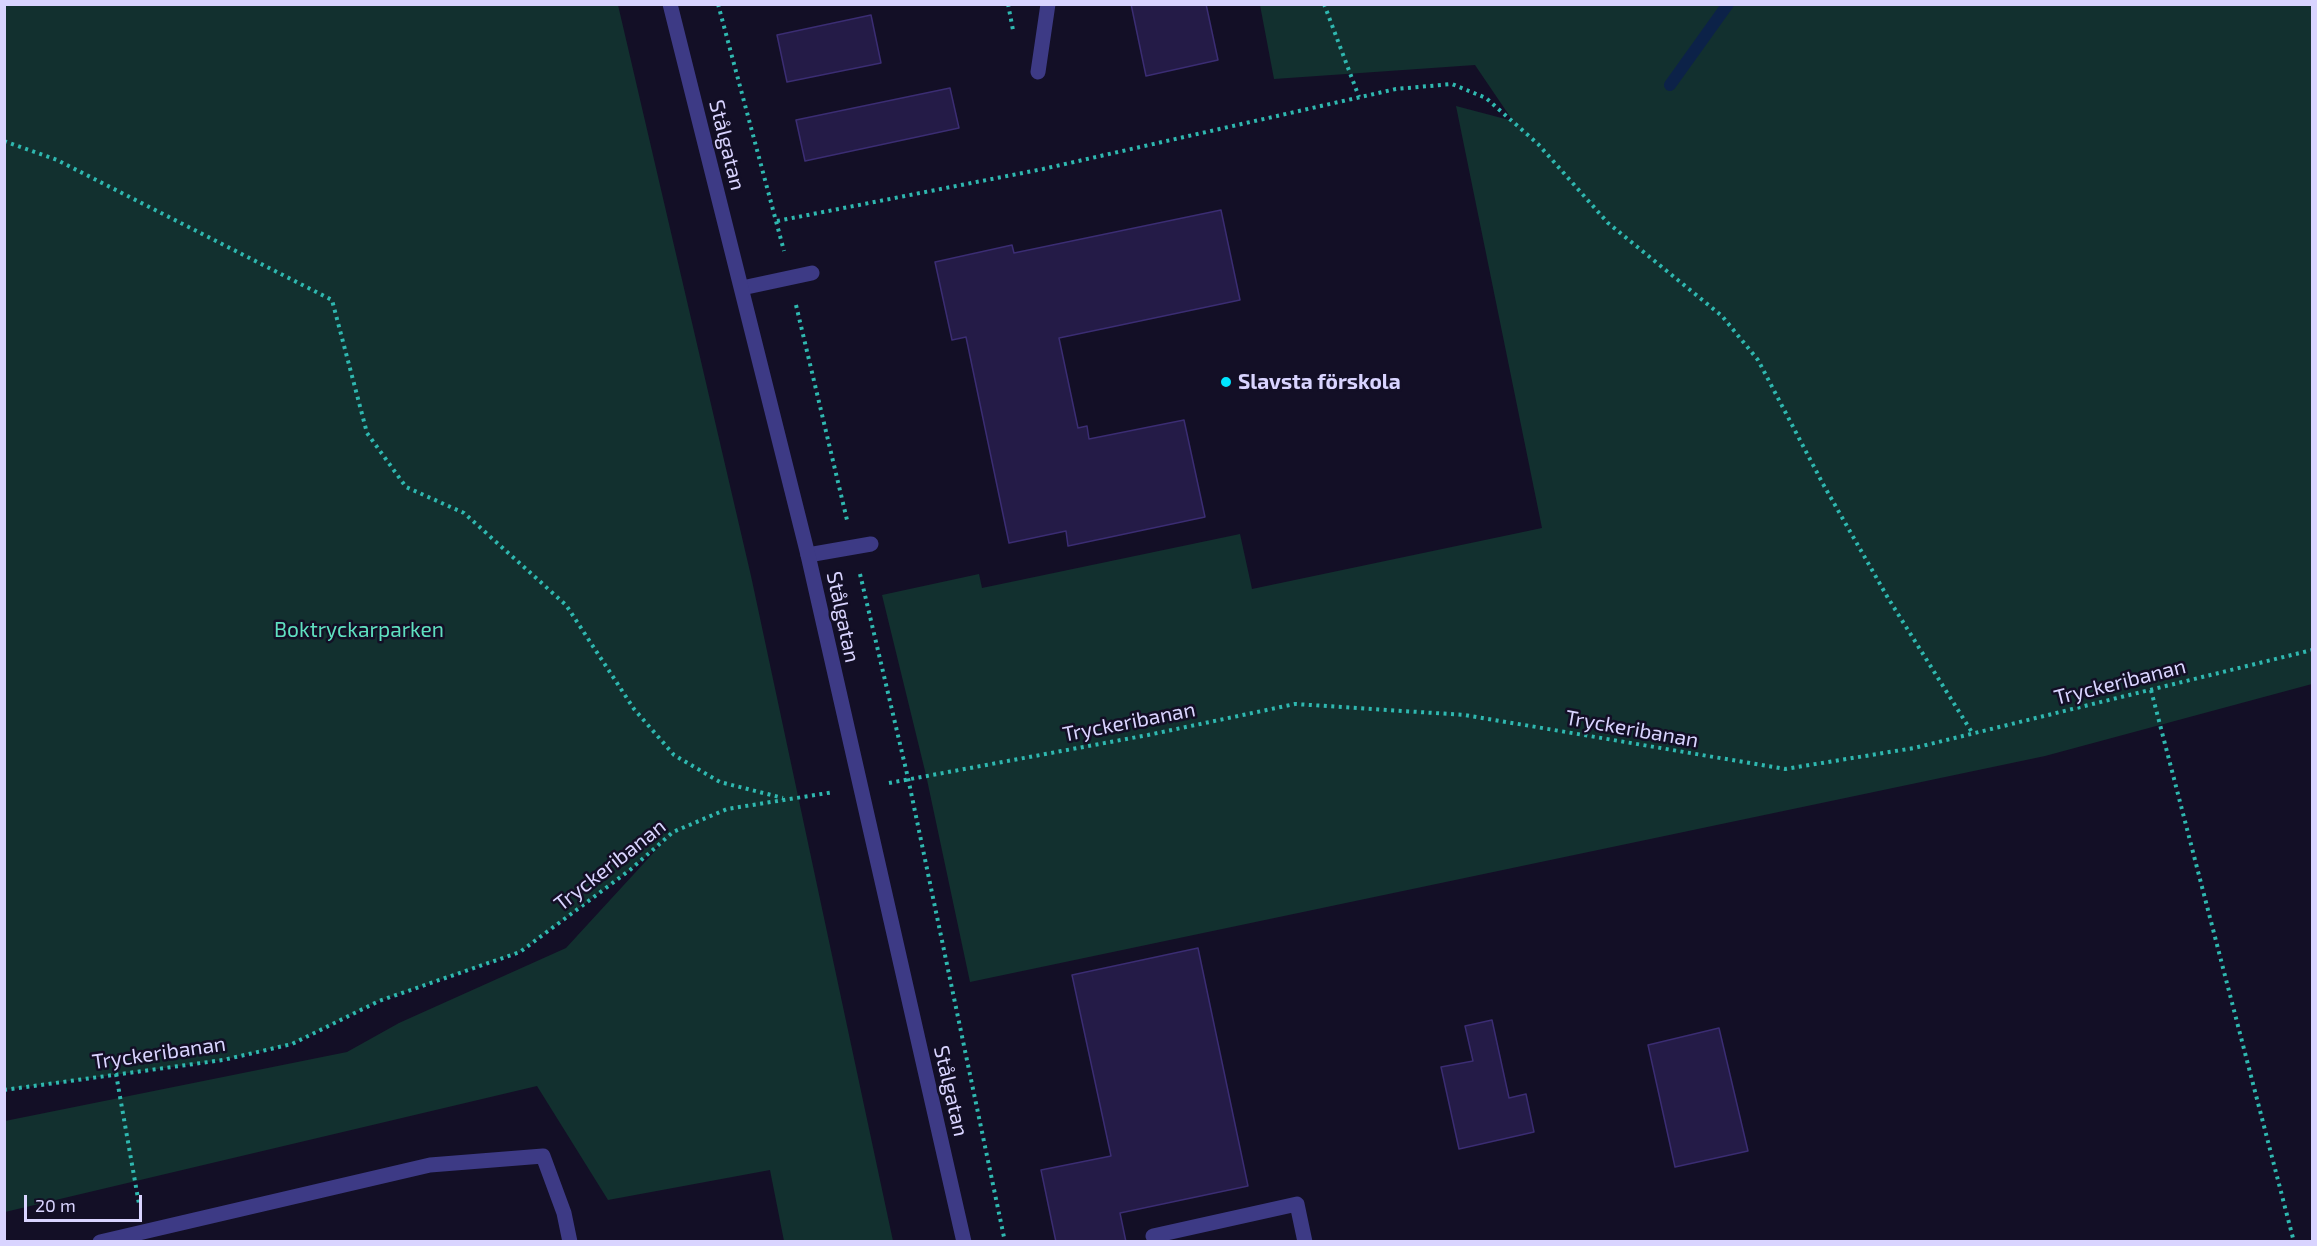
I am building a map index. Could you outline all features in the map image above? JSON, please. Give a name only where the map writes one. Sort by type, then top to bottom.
[{"type":"street","name":"Stålgatan","points":[[670,4],[808,555],[859,789],[964,1242]]},
{"type":"street","points":[[1038,72],[1048,4]]},
{"type":"street","points":[[742,288],[812,273]]},
{"type":"street","points":[[808,555],[871,544]]},
{"type":"street","points":[[100,1242],[430,1165],[543,1156],[564,1213],[570,1242]]},
{"type":"street","points":[[1153,1236],[1297,1204],[1305,1242]]},
{"type":"path","points":[[718,4],[777,220],[908,778],[1005,1242]]},
{"type":"path","points":[[1324,4],[1359,97]]},
{"type":"path","points":[[777,220],[1042,169],[1396,89],[1452,84],[1486,98],[1538,144],[1608,223],[1722,316],[1758,360],[1823,484],[1882,588],[1972,734]]},
{"type":"path","points":[[4,141],[57,160],[332,300],[367,433],[406,487],[464,513],[566,605],[634,709],[674,756],[720,782],[786,799]]},
{"type":"path","name":"Tryckeribanan","points":[[4,1090],[223,1060],[292,1044],[379,1001],[520,952],[630,870],[673,832],[727,809],[859,789],[1136,737],[1295,704],[1465,715],[1785,769],[1914,748],[2313,650]]},
{"type":"path","points":[[2151,690],[2294,1242]]},
{"type":"path","points":[[116,1074],[144,1231]]},
{"type":"green space","name":"Boktryckarparken","points":[[4,5],[618,5],[751,576],[893,1241],[784,1241],[770,1170],[608,1200],[537,1086],[5,1212],[5,1121],[347,1052],[399,1023],[566,948],[667,838],[630,870],[520,952],[379,1001],[292,1044],[223,1060],[5,1090]]},
{"type":"green space","points":[[1260,5],[2312,5],[2312,684],[2045,756],[970,982],[926,775],[882,595],[979,574],[982,588],[1240,534],[1252,589],[1542,528],[1456,106],[1513,121],[1475,65],[1274,79]]},
{"type":"building","points":[[1131,4],[1206,4],[1218,60],[1146,76]]},
{"type":"building","points":[[871,15],[881,63],[787,82],[777,35]]},
{"type":"building","points":[[950,88],[959,128],[805,161],[796,120]]},
{"type":"building","points":[[1221,210],[1240,300],[1059,338],[1078,428],[1087,426],[1089,439],[1184,420],[1205,517],[1068,546],[1066,531],[1009,543],[966,337],[952,340],[935,262],[1012,245],[1014,253]]},
{"type":"building","points":[[1198,948],[1248,1186],[1120,1213],[1126,1242],[1056,1242],[1041,1170],[1111,1156],[1072,975]]},
{"type":"building","points":[[1492,1020],[1509,1098],[1526,1094],[1534,1132],[1459,1149],[1441,1067],[1473,1061],[1465,1026]]},
{"type":"building","points":[[1719,1028],[1748,1151],[1675,1167],[1648,1045]]},
{"type":"waterway","points":[[1670,85],[1728,4]]},
{"type":"place","name":"Slavsta förskola","points":[[1226,382]]}]
